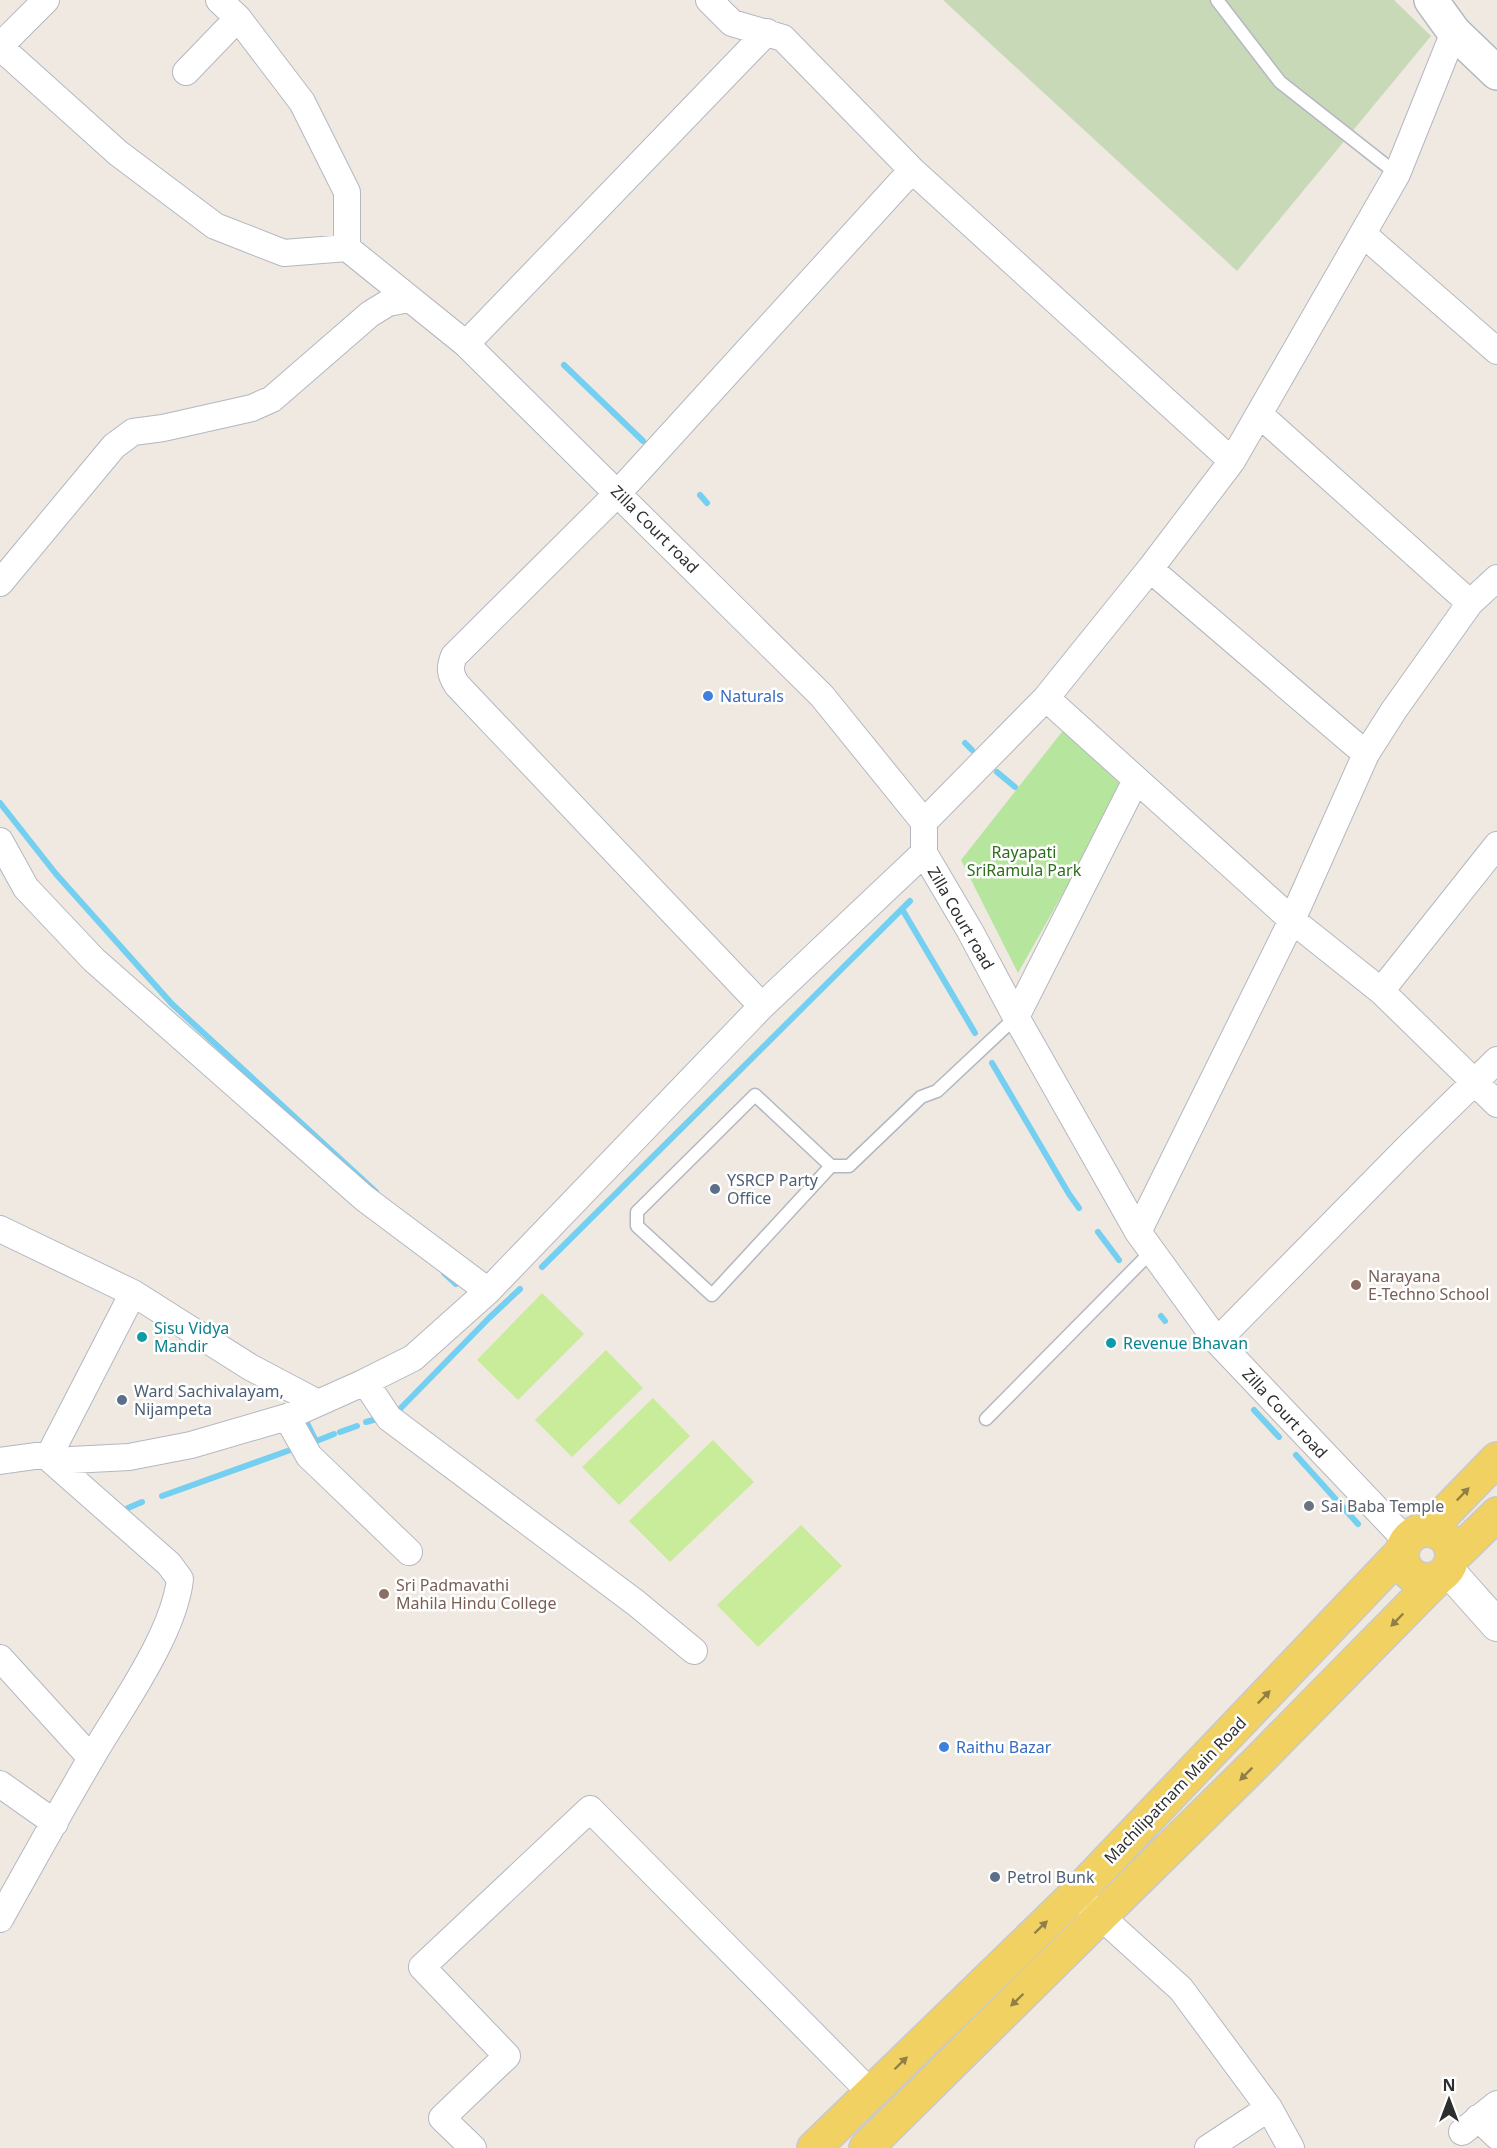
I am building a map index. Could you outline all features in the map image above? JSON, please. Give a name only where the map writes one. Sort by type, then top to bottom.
[{"type":"main road","points":[[1431,0],[1454,32],[1497,73]]},
{"type":"main road","name":"Machilipatnam Main Road","points":[[814,2148],[1076,1894],[1412,1541],[1497,1459]]},
{"type":"main road","points":[[866,2148],[1258,1761],[1497,1514]]},
{"type":"main road","points":[[1442,1534],[1450,1544],[1446,1568],[1425,1581],[1412,1576],[1404,1568],[1412,1541],[1442,1534]]},
{"type":"street","points":[[46,0],[0,46],[118,153],[214,226],[284,253],[347,248],[347,192],[302,102],[238,18],[219,0]]},
{"type":"street","points":[[709,0],[732,23],[783,38],[912,170],[1232,461]]},
{"type":"street","points":[[186,72],[238,18]]},
{"type":"street","points":[[466,344],[767,32]]},
{"type":"street","points":[[924,822],[1046,698],[1232,461],[1396,174],[1454,32]]},
{"type":"street","points":[[762,1005],[457,685],[450,666],[454,656],[618,493],[912,170]]},
{"type":"street","points":[[1363,234],[1497,351]]},
{"type":"street","name":"Zilla Court road","points":[[347,248],[466,344],[822,696],[924,822],[924,853],[1145,1241],[1217,1341],[1412,1541]]},
{"type":"street","points":[[0,583],[114,446],[133,432],[163,428],[252,408],[272,399],[370,314],[388,303],[409,299]]},
{"type":"street","points":[[1259,414],[1470,603]]},
{"type":"street","points":[[1150,568],[1366,754]]},
{"type":"street","points":[[1145,1241],[1366,754],[1394,710],[1470,603],[1497,578]]},
{"type":"street","points":[[1046,698],[1292,920],[1381,991],[1497,1104]]},
{"type":"street","points":[[1016,1017],[1136,780]]},
{"type":"street","points":[[0,841],[26,888],[93,960],[364,1198],[488,1291]]},
{"type":"street","points":[[1381,991],[1497,845]]},
{"type":"street","points":[[0,1461],[51,1457],[129,1457],[191,1445],[287,1417],[366,1382],[413,1358],[488,1291],[762,1005],[924,853]]},
{"type":"street","points":[[1217,1341],[1497,1060]]},
{"type":"street","points":[[0,1229],[133,1293],[250,1367],[318,1403]]},
{"type":"street","points":[[51,1457],[133,1293]]},
{"type":"street","points":[[366,1382],[390,1418],[636,1604],[694,1652]]},
{"type":"street","points":[[287,1417],[309,1456],[409,1552]]},
{"type":"street","points":[[0,1919],[151,1657],[178,1596],[180,1579],[169,1564],[51,1457]]},
{"type":"street","points":[[1446,1568],[1497,1625]]},
{"type":"street","points":[[0,1658],[91,1758]]},
{"type":"street","points":[[0,1784],[55,1823]]},
{"type":"street","points":[[473,2148],[442,2118],[507,2056],[422,1967],[590,1809],[871,2092]]},
{"type":"street","points":[[1076,1894],[1181,1989],[1269,2108],[1291,2148]]},
{"type":"street","points":[[1208,2148],[1269,2108]]},
{"type":"street","points":[[1479,2118],[1497,2136]]},
{"type":"lane","points":[[1217,0],[1280,82],[1396,174]]},
{"type":"lane","points":[[831,1166],[712,1296],[638,1226],[637,1212],[754,1095],[831,1166],[849,1167],[921,1097],[937,1091],[1016,1017]]},
{"type":"lane","points":[[986,1419],[1145,1241]]},
{"type":"green space","points":[[943,0],[1394,0],[1431,36],[1237,271]]},
{"type":"green space","name":"Rayapati SriRamula Park","points":[[1065,728],[1123,787],[1018,973],[961,860]]},
{"type":"green space","points":[[542,1293],[584,1334],[518,1400],[477,1360]]},
{"type":"green space","points":[[606,1350],[643,1388],[572,1457],[535,1420]]},
{"type":"green space","points":[[653,1398],[690,1436],[619,1505],[582,1467]]},
{"type":"green space","points":[[713,1440],[754,1482],[670,1562],[629,1521]]},
{"type":"green space","points":[[801,1525],[842,1566],[758,1647],[717,1605]]},
{"type":"waterway","points":[[564,365],[643,441]]},
{"type":"waterway","points":[[700,495],[707,503]]},
{"type":"waterway","points":[[965,743],[972,750]]},
{"type":"waterway","points":[[997,772],[1015,787]]},
{"type":"waterway","points":[[0,803],[56,874],[172,1004],[376,1192]]},
{"type":"waterway","points":[[542,1267],[910,901]]},
{"type":"waterway","points":[[902,909],[975,1033]]},
{"type":"waterway","points":[[992,1063],[1079,1208]]},
{"type":"waterway","points":[[1098,1232],[1119,1260]]},
{"type":"waterway","points":[[444,1273],[456,1284]]},
{"type":"waterway","points":[[397,1412],[520,1289]]},
{"type":"waterway","points":[[1161,1316],[1165,1321]]},
{"type":"waterway","points":[[1254,1410],[1279,1437]]},
{"type":"waterway","points":[[366,1422],[381,1418]]},
{"type":"waterway","points":[[305,1419],[316,1441]]},
{"type":"waterway","points":[[340,1432],[357,1426]]},
{"type":"waterway","points":[[314,1442],[334,1434]]},
{"type":"waterway","points":[[162,1496],[293,1449]]},
{"type":"waterway","points":[[1296,1455],[1358,1524]]},
{"type":"waterway","points":[[128,1508],[142,1502]]},
{"type":"place","name":"Naturals","points":[[708,696]]},
{"type":"place","name":"YSRCP Party Office","points":[[715,1189]]},
{"type":"place","name":"Narayana E-Techno School","points":[[1356,1285]]},
{"type":"place","name":"Sisu Vidya Mandir","points":[[142,1337]]},
{"type":"place","name":"Revenue Bhavan","points":[[1111,1343]]},
{"type":"place","name":"Ward Sachivalayam, Nijampeta","points":[[122,1400]]},
{"type":"place","name":"Sai Baba Temple","points":[[1309,1506]]},
{"type":"place","name":"Sri Padmavathi Mahila Hindu College","points":[[384,1594]]},
{"type":"place","name":"Raithu Bazar","points":[[944,1747]]},
{"type":"place","name":"Petrol Bunk","points":[[995,1877]]}]
